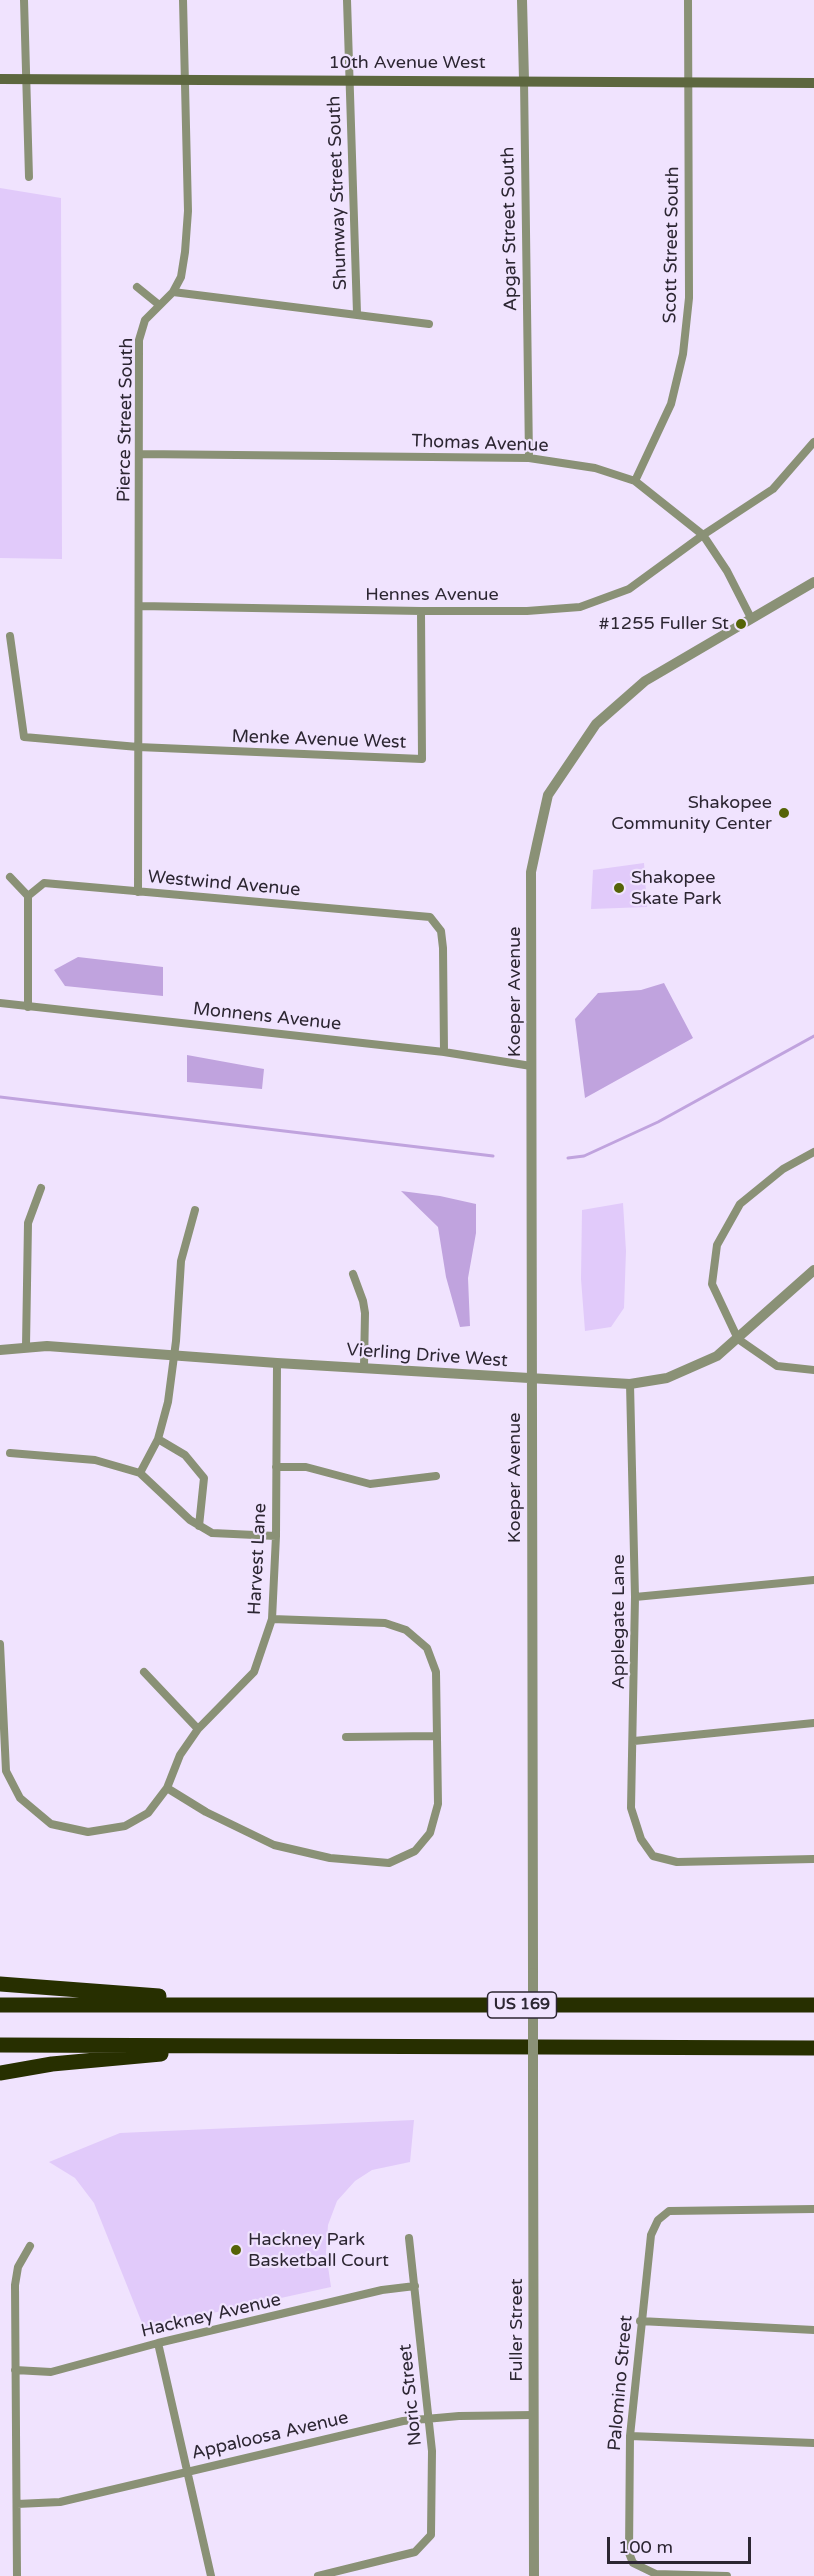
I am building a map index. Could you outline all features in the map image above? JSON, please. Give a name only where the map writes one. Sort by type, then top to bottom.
[{"type":"highway","points":[[0,1984],[180,1998],[231,2006]]},
{"type":"highway","name":"US 169","points":[[0,2005],[814,2005]]},
{"type":"highway","points":[[0,2045],[814,2048]]},
{"type":"highway","points":[[0,2073],[82,2061],[241,2046]]},
{"type":"main road","name":"10th Avenue West","points":[[0,79],[814,83]]},
{"type":"street","points":[[24,0],[29,177]]},
{"type":"street","points":[[183,0],[188,211],[181,277],[173,292],[357,313],[429,324]]},
{"type":"street","name":"Shumway Street South","points":[[347,0],[357,313]]},
{"type":"street","name":"Apgar Street South","points":[[522,0],[529,458]]},
{"type":"street","name":"Scott Street South","points":[[634,482],[671,404],[683,354],[689,298],[688,0]]},
{"type":"street","points":[[137,286],[158,304]]},
{"type":"street","name":"Pierce Street South","points":[[138,892],[139,340],[145,320],[158,304],[173,292]]},
{"type":"street","name":"Hennes Avenue","points":[[140,606],[421,611],[527,611],[580,607],[629,589],[703,535],[773,489],[814,442]]},
{"type":"street","name":"Thomas Avenue","points":[[139,454],[529,458],[596,468],[634,482],[703,535],[726,571],[751,618]]},
{"type":"street","name":"Koeper Avenue","points":[[533,2085],[531,872],[548,795],[596,724],[645,681],[814,582]]},
{"type":"street","name":"Menke Avenue West","points":[[138,747],[422,759],[421,611]]},
{"type":"street","points":[[10,636],[24,737],[138,747]]},
{"type":"street","points":[[10,877],[28,896],[28,1007]]},
{"type":"street","name":"Westwind Avenue","points":[[28,896],[44,883],[430,917],[441,931],[444,1052]]},
{"type":"street","name":"Monnens Avenue","points":[[0,1003],[444,1052],[531,1066]]},
{"type":"street","points":[[814,1152],[783,1169],[740,1204],[717,1245],[712,1284],[738,1339],[777,1366],[814,1370]]},
{"type":"street","points":[[26,1346],[28,1223],[41,1188]]},
{"type":"street","points":[[140,1473],[158,1440],[168,1402],[175,1355],[181,1261],[195,1210]]},
{"type":"street","name":"Vierling Drive West","points":[[0,1350],[26,1346],[630,1384],[667,1378],[717,1356],[814,1270]]},
{"type":"street","points":[[353,1274],[365,1313],[364,1368]]},
{"type":"street","name":"Harvest Lane","points":[[0,1644],[6,1771],[20,1798],[51,1824],[88,1832],[124,1826],[148,1813],[166,1788],[180,1755],[198,1729],[254,1672],[272,1619],[276,1536],[277,1363]]},
{"type":"street","name":"Applegate Lane","points":[[630,1384],[635,1597],[631,1808],[641,1839],[652,1856],[677,1862],[814,1859]]},
{"type":"street","points":[[158,1440],[185,1455],[204,1478],[199,1526]]},
{"type":"street","points":[[10,1453],[95,1460],[140,1473],[190,1520],[212,1533],[276,1536]]},
{"type":"street","points":[[276,1467],[306,1467],[370,1484],[436,1476]]},
{"type":"street","points":[[635,1597],[814,1580]]},
{"type":"street","points":[[166,1788],[206,1812],[274,1845],[330,1858],[389,1863],[415,1851],[430,1833],[438,1804],[436,1672],[427,1648],[406,1629],[385,1623],[272,1619]]},
{"type":"street","points":[[144,1672],[198,1729]]},
{"type":"street","points":[[634,1742],[814,1723]]},
{"type":"street","points":[[346,1737],[436,1736]]},
{"type":"street","name":"Fuller Street","points":[[533,2085],[534,2576]]},
{"type":"street","name":"Palomino Street","points":[[727,2576],[656,2574],[633,2563],[628,2545],[630,2436],[640,2321],[651,2235],[658,2220],[669,2211],[814,2209]]},
{"type":"street","name":"Noric Street","points":[[318,2576],[409,2554],[427,2542],[432,2527],[432,2460],[409,2238]]},
{"type":"street","points":[[17,2576],[15,2285],[18,2267],[30,2246]]},
{"type":"street","name":"Hackney Avenue","points":[[15,2370],[51,2372],[158,2343],[382,2290],[415,2286]]},
{"type":"street","points":[[640,2321],[814,2330]]},
{"type":"street","points":[[158,2343],[212,2576]]},
{"type":"street","name":"Appaloosa Avenue","points":[[17,2504],[60,2502],[393,2423],[428,2418],[533,2415]]},
{"type":"street","points":[[630,2436],[814,2443]]},
{"type":"shaded area","points":[[0,188],[61,198],[62,559],[0,558]]},
{"type":"shaded area","name":"Shakopee Skate Park","points":[[644,863],[647,907],[591,909],[593,870]]},
{"type":"shaded area","points":[[78,957],[163,967],[163,996],[65,986],[54,970]]},
{"type":"shaded area","points":[[664,983],[693,1038],[585,1098],[575,1019],[598,993],[641,990]]},
{"type":"shaded area","points":[[187,1055],[264,1069],[262,1089],[187,1082]]},
{"type":"shaded area","points":[[401,1191],[476,1204],[476,1233],[468,1278],[470,1326],[460,1327],[446,1277],[438,1227]]},
{"type":"shaded area","points":[[623,1203],[626,1251],[624,1308],[611,1327],[585,1331],[581,1279],[582,1210]]},
{"type":"shaded area","points":[[414,2120],[410,2162],[372,2170],[355,2181],[337,2201],[328,2225],[326,2253],[331,2287],[144,2328],[94,2203],[75,2178],[49,2162],[120,2133]]},
{"type":"waterway","points":[[568,1158],[584,1156],[658,1122],[814,1036]]},
{"type":"waterway","points":[[0,1097],[493,1156]]},
{"type":"place","name":"#1255 Fuller St","points":[[741,624]]},
{"type":"place","name":"Shakopee Community Center","points":[[784,813]]},
{"type":"place","name":"Shakopee Skate Park","points":[[619,888]]},
{"type":"place","name":"Hackney Park Basketball Court","points":[[236,2250]]}]
